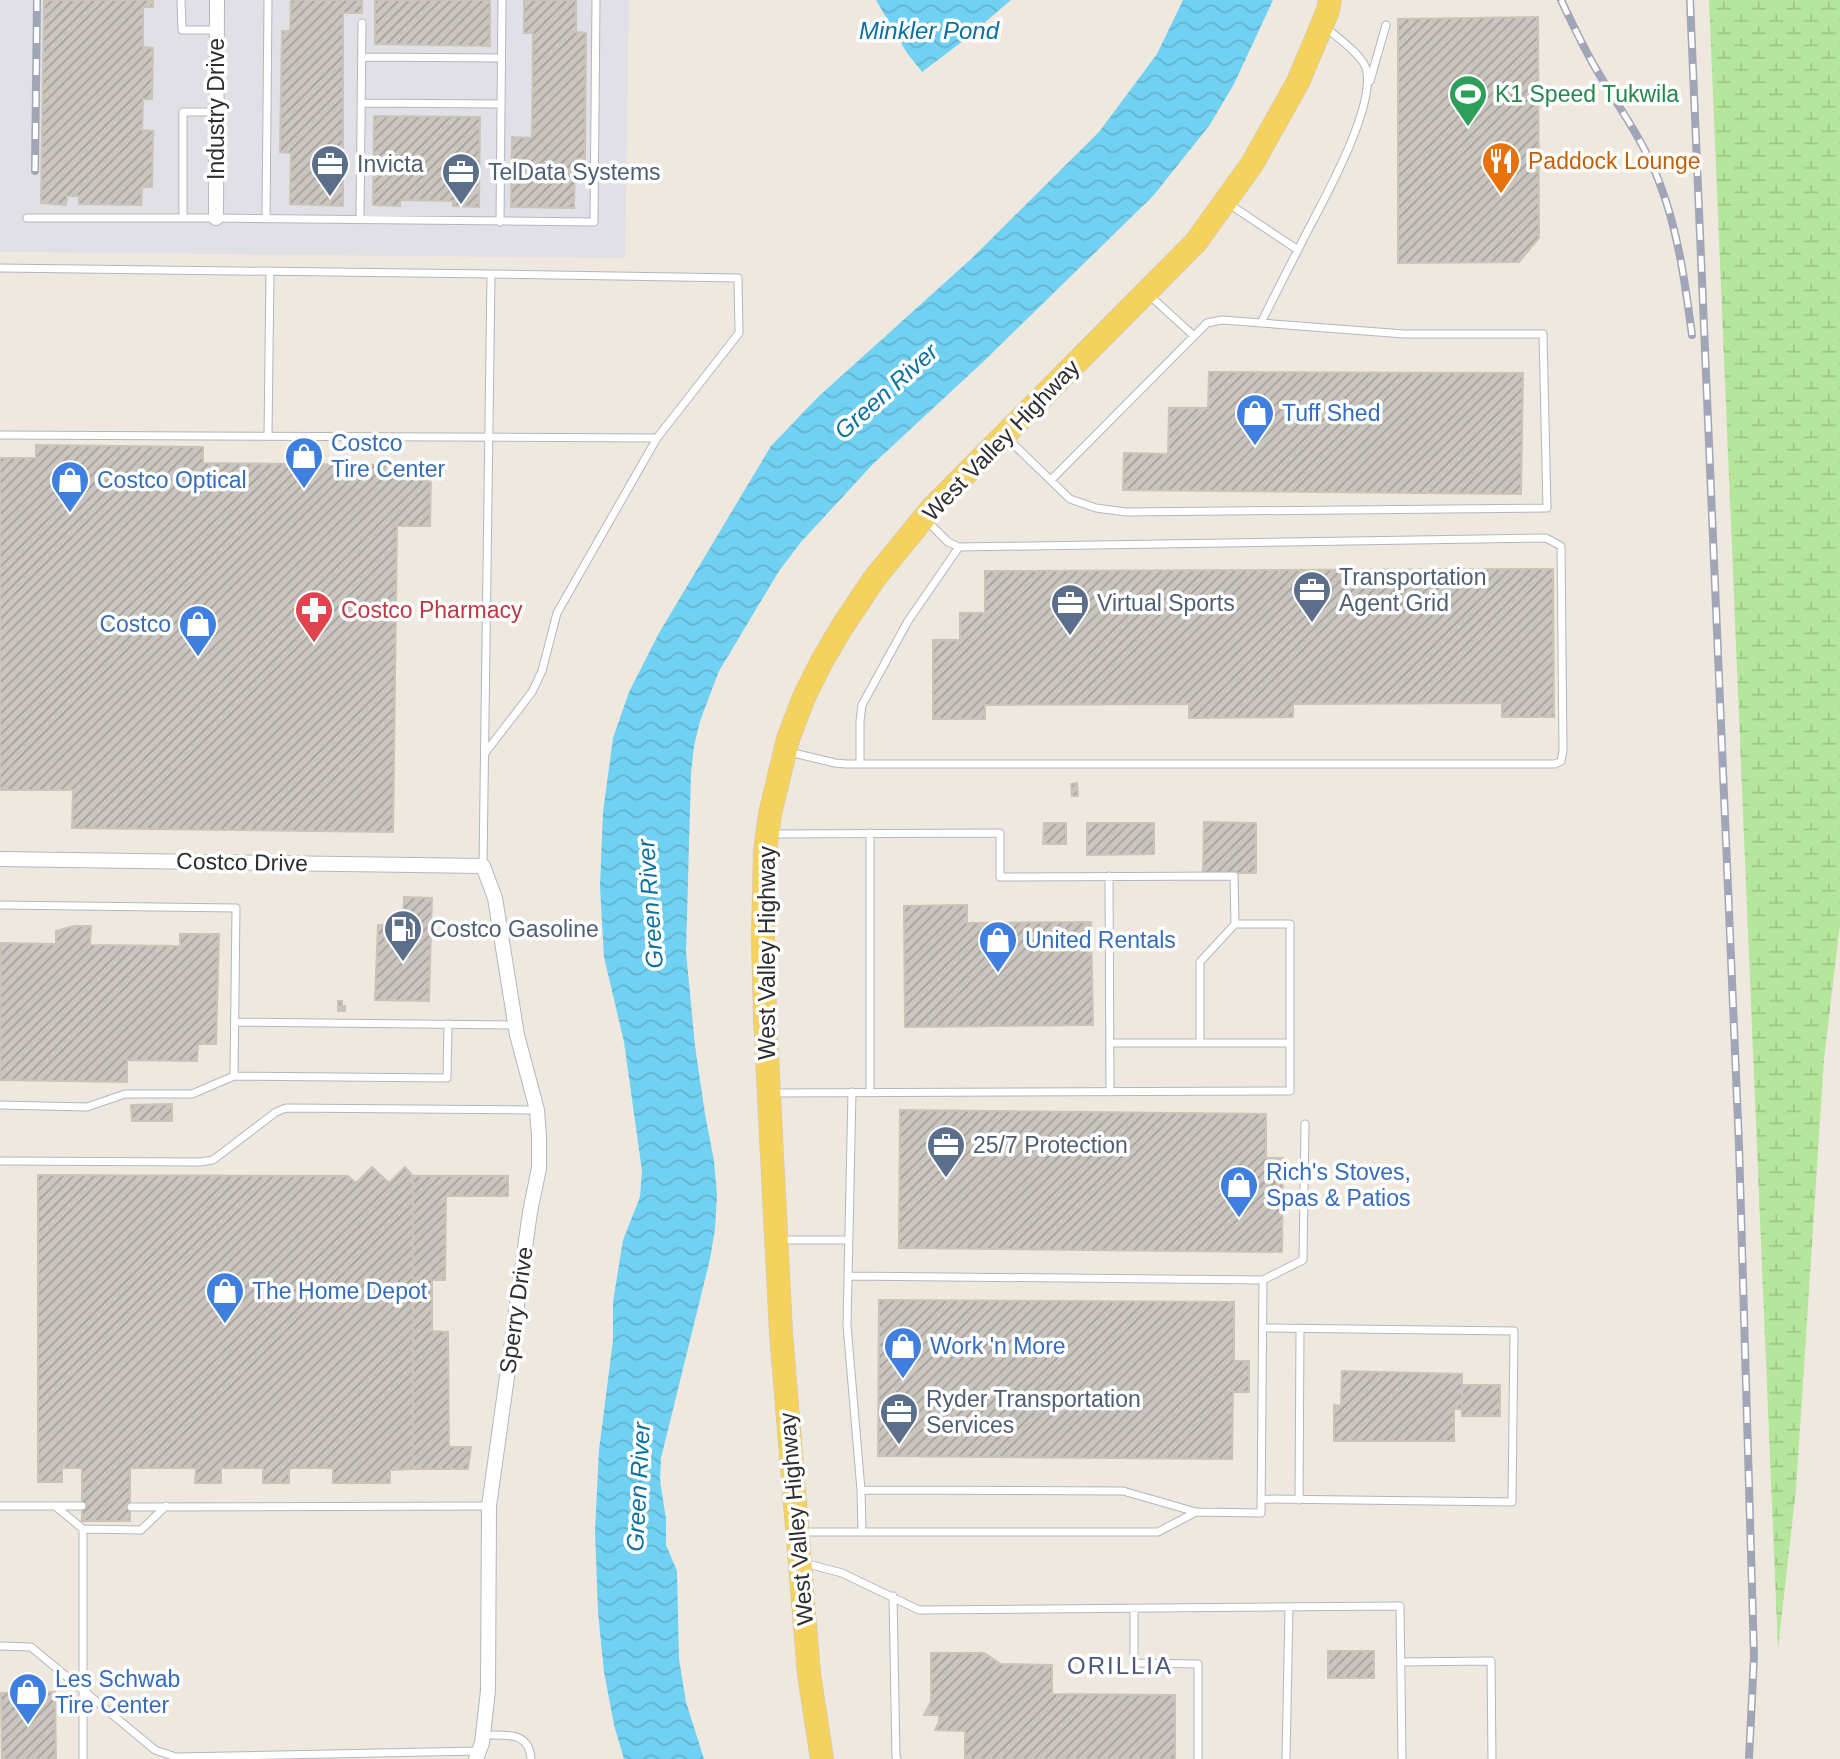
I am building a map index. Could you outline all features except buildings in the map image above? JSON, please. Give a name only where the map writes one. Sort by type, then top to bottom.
[{"type":"main road","name":"West Valley Highway","points":[[822,1759],[809,1674],[781,1333],[763,937],[765,851],[769,814],[785,751],[804,697],[842,627],[874,579],[924,518],[1196,242],[1252,164],[1298,82],[1323,24],[1330,0]]},
{"type":"street","name":"Industry Drive","points":[[216,218],[217,0]]},
{"type":"street","name":"Costco Drive","points":[[0,859],[484,866]]},
{"type":"street","name":"Sperry Drive","points":[[478,1755],[488,1691],[489,1506],[530,1212],[539,1168],[537,1110],[515,1025],[495,898],[484,866]]},
{"type":"lane","points":[[181,0],[182,30],[217,30]]},
{"type":"lane","points":[[266,219],[268,0]]},
{"type":"lane","points":[[500,222],[502,0]]},
{"type":"lane","points":[[27,218],[594,222],[596,0]]},
{"type":"lane","points":[[360,220],[362,23]]},
{"type":"lane","points":[[1323,24],[1361,59],[1367,70],[1367,92]]},
{"type":"lane","points":[[1261,323],[1334,179],[1356,128],[1386,25]]},
{"type":"lane","points":[[362,57],[502,58]]},
{"type":"lane","points":[[362,103],[501,104]]},
{"type":"lane","points":[[183,218],[183,112],[216,112]]},
{"type":"lane","points":[[1225,201],[1298,250]]},
{"type":"lane","points":[[0,268],[738,278],[740,332],[657,438],[557,613],[542,671],[532,692],[485,754]]},
{"type":"lane","points":[[268,436],[270,271]]},
{"type":"lane","points":[[484,866],[491,274]]},
{"type":"lane","points":[[1146,292],[1194,336]]},
{"type":"lane","points":[[1004,435],[1070,499],[1096,508],[1126,512],[1547,508],[1543,334],[1404,334],[1222,320],[1206,323],[1051,480]]},
{"type":"lane","points":[[0,435],[657,438]]},
{"type":"lane","points":[[785,751],[835,763],[860,764],[1555,764],[1561,761],[1561,546],[1546,538],[959,547],[948,542],[924,518]]},
{"type":"lane","points":[[860,764],[862,705],[908,621],[959,547]]},
{"type":"lane","points":[[870,833],[870,1093]]},
{"type":"lane","points":[[767,834],[1000,833],[1000,877],[1234,876],[1235,924],[1200,962],[1200,1043]]},
{"type":"lane","points":[[1110,876],[1110,1091]]},
{"type":"lane","points":[[0,905],[236,908],[234,1076]]},
{"type":"lane","points":[[769,1093],[1290,1091],[1290,924],[1235,924]]},
{"type":"lane","points":[[235,1022],[515,1025]]},
{"type":"lane","points":[[0,1105],[87,1107],[125,1094],[192,1094],[234,1076],[447,1078],[448,1024]]},
{"type":"lane","points":[[1110,1044],[1290,1043]]},
{"type":"lane","points":[[852,1093],[848,1325],[862,1532]]},
{"type":"lane","points":[[0,1161],[213,1160],[276,1112],[286,1108],[537,1110]]},
{"type":"lane","points":[[849,1276],[1263,1280],[1303,1259],[1305,1124]]},
{"type":"lane","points":[[776,1240],[849,1240]]},
{"type":"lane","points":[[861,1490],[1123,1491],[1196,1512],[1261,1513],[1263,1280]]},
{"type":"lane","points":[[1261,1499],[1512,1502],[1514,1370],[1514,1331],[1262,1328]]},
{"type":"lane","points":[[1298,1500],[1300,1329]]},
{"type":"lane","points":[[0,1506],[82,1506]]},
{"type":"lane","points":[[55,1506],[83,1529],[141,1530],[166,1506]]},
{"type":"lane","points":[[131,1507],[489,1506]]},
{"type":"lane","points":[[797,1532],[1158,1532],[1196,1512]]},
{"type":"lane","points":[[83,1529],[83,1759]]},
{"type":"lane","points":[[800,1562],[842,1573],[919,1610],[1400,1606],[1402,1759]]},
{"type":"lane","points":[[892,1596],[897,1759]]},
{"type":"lane","points":[[1286,1759],[1289,1607]]},
{"type":"lane","points":[[1134,1608],[1134,1663],[1198,1664],[1198,1759]]},
{"type":"lane","points":[[0,1646],[31,1647],[155,1750],[176,1757],[478,1755]]},
{"type":"lane","points":[[1401,1662],[1491,1661],[1492,1759]]},
{"type":"lane","points":[[483,1735],[517,1736],[526,1742],[531,1751],[531,1759]]},
{"type":"shaded area","points":[[0,0],[629,0],[625,258],[0,252]]},
{"type":"green space","points":[[1709,0],[1840,0],[1840,924],[1824,1059],[1796,1489],[1778,1649]]},
{"type":"water","name":"Minkler Pond","points":[[876,0],[1011,0],[922,72],[907,53]]},
{"type":"water","name":"Green River","points":[[1183,0],[1273,0],[1234,84],[1209,126],[1153,196],[984,361],[873,464],[801,542],[779,571],[719,671],[700,721],[691,773],[686,952],[695,1046],[717,1195],[710,1259],[661,1458],[660,1480],[666,1519],[666,1545],[677,1571],[679,1659],[686,1702],[704,1759],[624,1759],[614,1725],[604,1672],[598,1612],[595,1531],[599,1450],[613,1340],[613,1302],[623,1240],[640,1197],[642,1171],[624,1042],[604,957],[600,886],[603,812],[613,738],[629,692],[659,633],[771,446],[818,397],[971,259],[1099,132],[1157,54]]},
{"type":"railway","points":[[35,171],[37,0]]},
{"type":"railway","points":[[1561,0],[1592,62],[1636,134],[1658,179],[1676,236],[1692,335]]},
{"type":"railway","points":[[1690,0],[1739,1145],[1754,1656],[1749,1759]]},
{"type":"place","name":"K1 Speed Tukwila","points":[[1468,128]]},
{"type":"place","name":"Paddock Lounge","points":[[1501,195]]},
{"type":"place","name":"Invicta","points":[[330,198]]},
{"type":"place","name":"TelData Systems","points":[[461,206]]},
{"type":"place","name":"Tuff Shed","points":[[1255,447]]},
{"type":"place","name":"Costco Tire Center","points":[[304,490]]},
{"type":"place","name":"Costco Optical","points":[[70,514]]},
{"type":"place","name":"Transportation Agent Grid","points":[[1312,624]]},
{"type":"place","name":"Virtual Sports","points":[[1070,637]]},
{"type":"place","name":"Costco Pharmacy","points":[[314,644]]},
{"type":"place","name":"Costco","points":[[198,658]]},
{"type":"place","name":"Costco Gasoline","points":[[403,963]]},
{"type":"place","name":"United Rentals","points":[[998,974]]},
{"type":"place","name":"25/7 Protection","points":[[946,1179]]},
{"type":"place","name":"Rich's Stoves, Spas & Patios","points":[[1239,1219]]},
{"type":"place","name":"The Home Depot","points":[[225,1325]]},
{"type":"place","name":"Work 'n More","points":[[903,1380]]},
{"type":"place","name":"Ryder Transportation Services","points":[[899,1446]]},
{"type":"place","name":"Les Schwab Tire Center","points":[[28,1726]]},
{"type":"district","name":"ORILLIA","points":[[1120,1665]]}]
